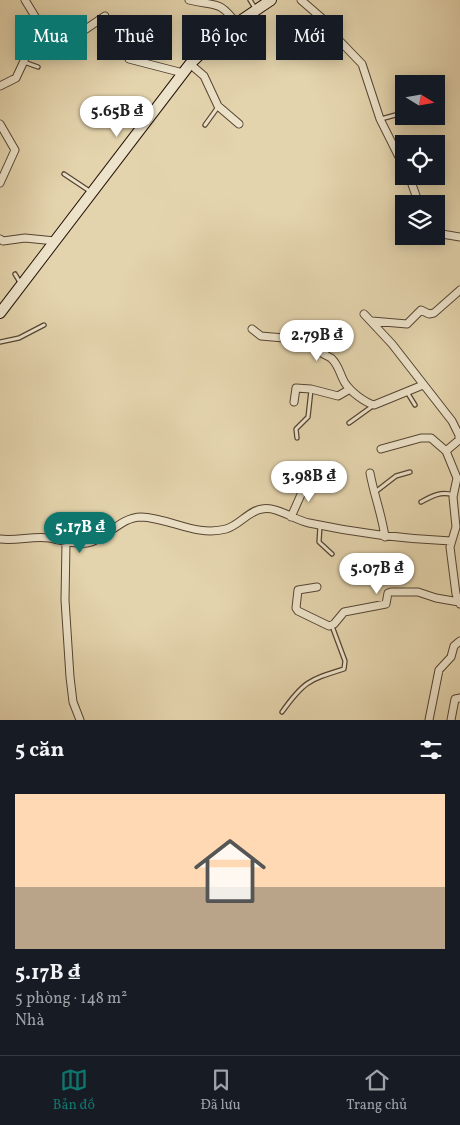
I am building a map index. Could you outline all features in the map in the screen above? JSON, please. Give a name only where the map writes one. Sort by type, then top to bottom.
[{"type":"street","points":[[25,0],[35,15]]},
{"type":"street","points":[[189,0],[223,4],[232,15]]},
{"type":"street","points":[[250,15],[271,0]]},
{"type":"street","points":[[301,0],[324,20],[335,36],[362,64],[380,119],[395,149]]},
{"type":"street","points":[[133,60],[183,73]]},
{"type":"street","points":[[0,313],[194,60]]},
{"type":"street","points":[[0,86],[16,78],[24,62]]},
{"type":"street","points":[[190,64],[204,76],[218,106],[239,124]]},
{"type":"street","points":[[0,124],[15,150],[0,183]]},
{"type":"street","points":[[445,234],[460,237]]},
{"type":"street","points":[[0,239],[3,241],[25,238],[55,241]]},
{"type":"street","points":[[372,321],[407,324],[421,310],[429,314],[434,313],[460,290]]},
{"type":"street","points":[[364,314],[392,344],[452,421],[459,435],[457,443],[446,451]]},
{"type":"street","points":[[252,329],[261,336],[295,339],[325,354],[336,362],[350,389],[368,403],[374,405],[423,385]]},
{"type":"street","points":[[294,402],[296,388],[311,389],[339,396],[350,389]]},
{"type":"street","points":[[317,587],[298,590],[296,608],[298,611],[321,623],[332,626],[344,612],[386,604],[388,593],[391,592],[418,592],[459,603],[450,547],[456,527],[454,495],[457,478],[446,451],[431,438],[422,438],[381,449]]},
{"type":"street","points":[[370,473],[383,520],[385,537]]},
{"type":"street","points":[[292,517],[307,481]]},
{"type":"street","points":[[0,539],[44,538],[87,543],[133,518],[158,519],[186,528],[210,531],[234,526],[255,511],[263,508],[273,509],[320,525],[385,537],[451,541]]},
{"type":"street","points":[[66,542],[65,600],[70,677],[73,702],[80,720]]},
{"type":"street","points":[[429,720],[439,670],[451,657],[454,646],[460,641]]},
{"type":"street","points":[[451,720],[453,702],[455,699],[460,698]]},
{"type":"lane","points":[[250,0],[256,11]]},
{"type":"lane","points":[[24,62],[38,67]]},
{"type":"lane","points":[[205,124],[218,106]]},
{"type":"lane","points":[[380,119],[395,115]]},
{"type":"lane","points":[[64,174],[91,192]]},
{"type":"lane","points":[[15,274],[22,284]]},
{"type":"lane","points":[[0,342],[19,338],[44,325]]},
{"type":"lane","points":[[325,354],[338,338]]},
{"type":"lane","points":[[297,438],[296,429],[308,416],[311,389]]},
{"type":"lane","points":[[407,391],[415,405]]},
{"type":"lane","points":[[349,422],[374,405]]},
{"type":"lane","points":[[374,493],[396,476],[410,472]]},
{"type":"lane","points":[[421,502],[442,493],[454,495]]},
{"type":"lane","points":[[320,525],[319,542],[332,554]]},
{"type":"lane","points":[[282,712],[296,692],[310,681],[332,671],[344,669],[346,666],[332,626]]}]
